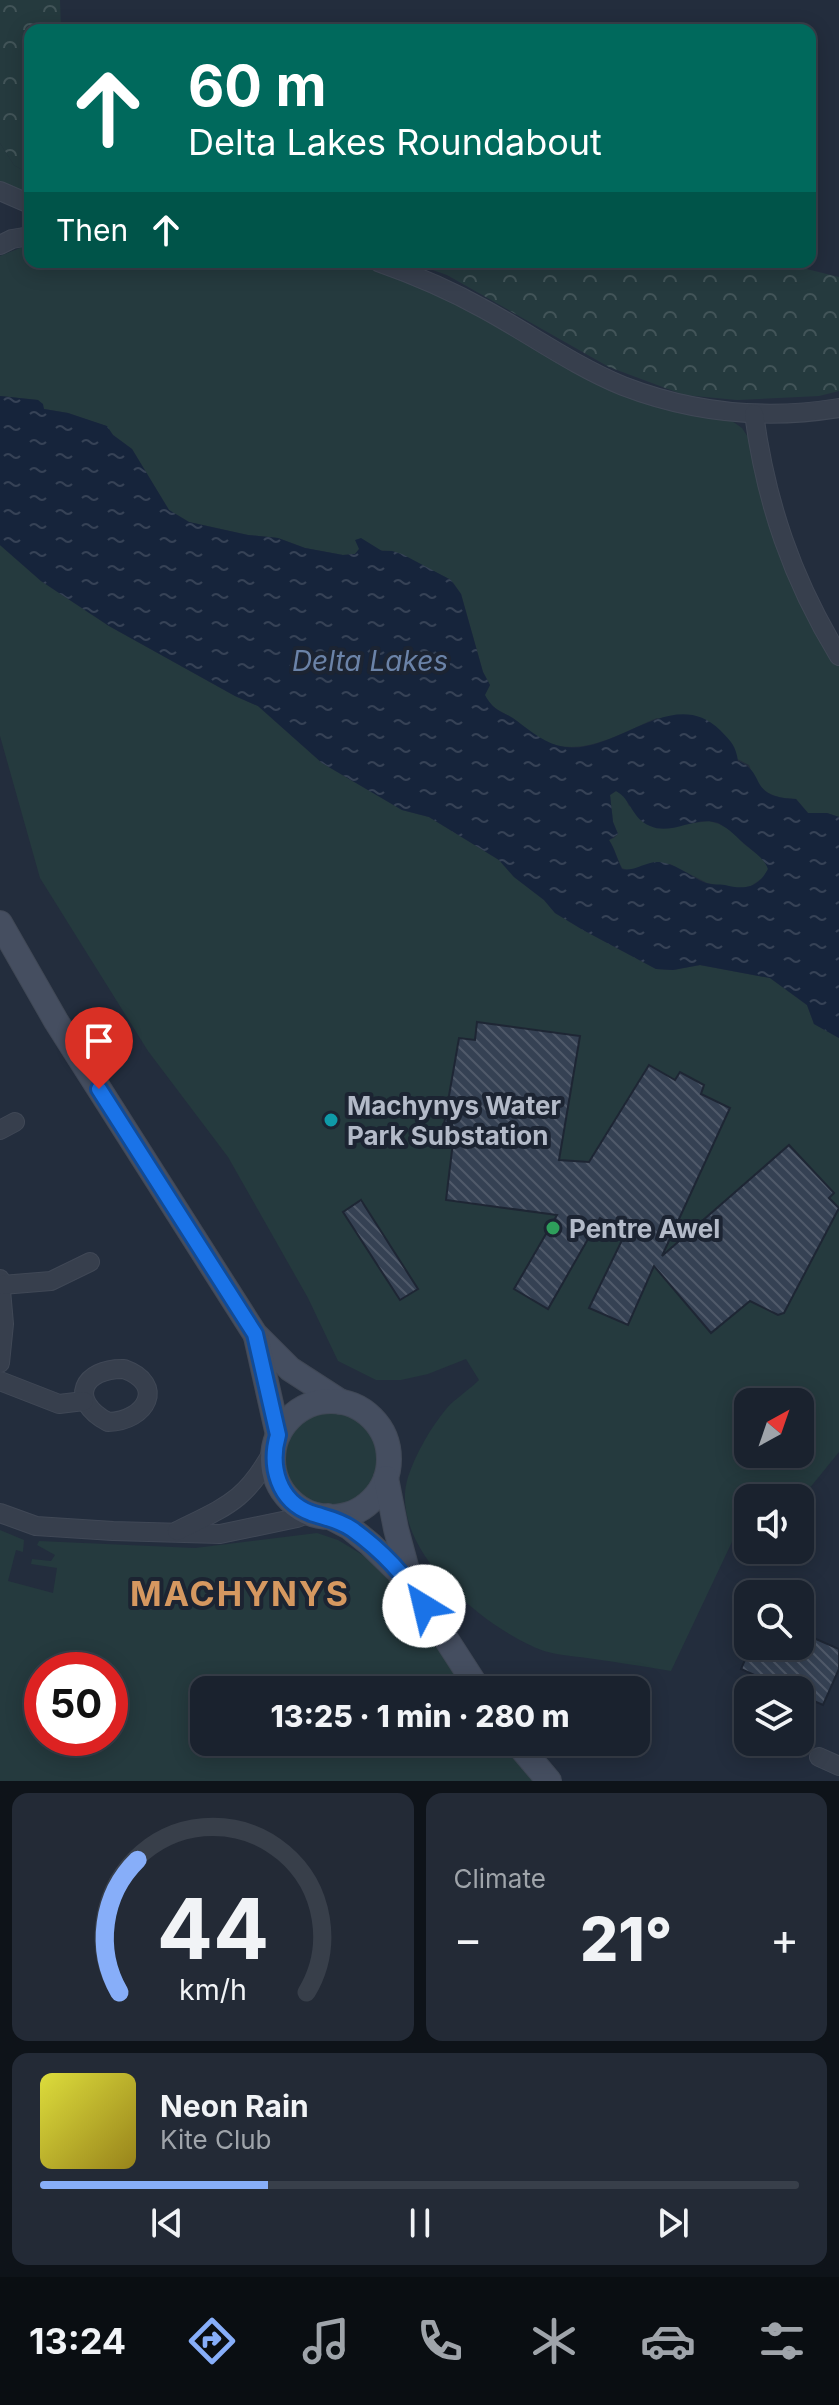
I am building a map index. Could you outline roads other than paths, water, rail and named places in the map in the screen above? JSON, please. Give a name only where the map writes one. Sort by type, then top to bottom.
[{"type":"main road","points":[[0,923],[64,1034],[255,1334],[290,1369],[341,1402]]},
{"type":"main road","points":[[255,1334],[276,1442],[274,1463],[283,1490],[295,1503],[349,1527],[410,1583],[470,1676]]},
{"type":"main road","points":[[276,1442],[286,1423],[310,1405],[325,1401],[341,1402],[356,1406],[369,1415],[386,1439],[389,1452],[386,1478],[410,1583]]},
{"type":"main road","points":[[319,1514],[345,1515],[362,1508],[380,1490],[386,1478]]},
{"type":"main road","points":[[528,1756],[549,1781]]},
{"type":"street","points":[[0,191],[24,201]]},
{"type":"street","points":[[0,245],[24,237]]},
{"type":"street","points":[[394,268],[483,308],[622,385],[682,405],[718,412],[754,414],[839,408]]},
{"type":"street","points":[[754,414],[762,471],[781,534],[819,624],[839,656]]},
{"type":"street","points":[[0,1363],[4,1324],[1,1282],[51,1281],[90,1262]]},
{"type":"street","points":[[0,1381],[59,1404],[84,1401]]},
{"type":"street","points":[[175,1533],[226,1507],[243,1494],[261,1473],[276,1442]]},
{"type":"street","points":[[0,1513],[36,1526],[220,1534],[319,1514]]},
{"type":"street","points":[[819,1757],[839,1766]]},
{"type":"water","name":"Delta Lakes","points":[[0,396],[38,400],[44,409],[107,426],[113,435],[132,449],[169,510],[189,522],[278,538],[305,548],[343,555],[355,554],[359,549],[355,540],[361,538],[382,551],[402,554],[451,580],[461,594],[483,672],[490,685],[485,695],[496,708],[545,740],[565,747],[585,746],[664,717],[683,714],[702,718],[727,737],[738,761],[753,772],[770,794],[796,799],[808,813],[827,813],[839,817],[839,1038],[814,1024],[807,1005],[770,978],[700,965],[673,970],[656,969],[583,930],[555,913],[499,860],[429,817],[402,810],[322,763],[258,706],[109,626],[41,581],[0,545]],"holes":[[[616,791],[639,819],[650,826],[667,829],[709,821],[718,823],[759,856],[768,869],[755,884],[738,887],[706,883],[672,865],[659,862],[622,869],[609,840],[618,834],[613,822],[610,795]]]},
{"type":"place","name":"Machynys Water Park Substation","points":[[331,1120]]},
{"type":"place","name":"Pentre Awel","points":[[553,1228]]},
{"type":"district","name":"MACHYNYS","points":[[240,1593]]}]
